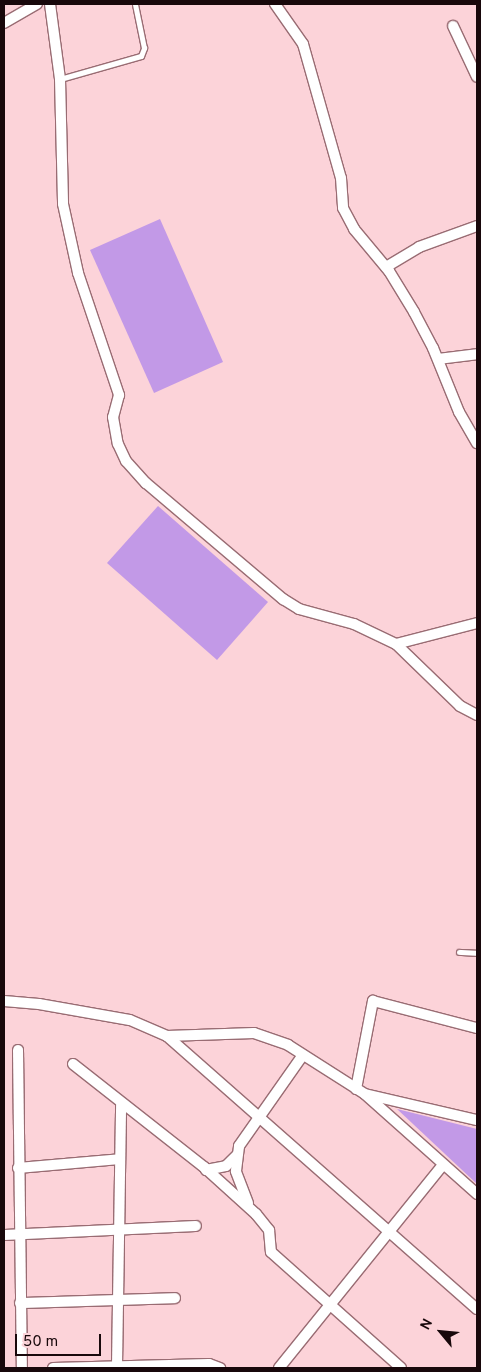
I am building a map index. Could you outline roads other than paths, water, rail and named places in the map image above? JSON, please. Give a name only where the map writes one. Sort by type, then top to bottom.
[{"type":"street","points":[[4,23],[37,4]]},
{"type":"street","points":[[50,4],[60,79],[63,204],[78,272],[119,395],[113,417],[118,444],[126,460],[146,483],[282,599],[299,610],[354,624],[396,644],[460,706],[477,715]]},
{"type":"street","points":[[275,4],[303,44],[341,178],[343,208],[354,229],[386,268],[414,312],[438,359],[459,412],[477,443]]},
{"type":"street","points":[[453,26],[477,77]]},
{"type":"street","points":[[386,268],[419,247],[477,226]]},
{"type":"street","points":[[438,359],[477,354]]},
{"type":"street","points":[[396,644],[477,623]]},
{"type":"street","points":[[4,1001],[39,1004],[130,1020],[167,1036],[257,1118],[477,1309]]},
{"type":"street","points":[[361,1092],[373,1001],[477,1028]]},
{"type":"street","points":[[167,1036],[254,1033],[288,1045],[361,1092],[477,1194]]},
{"type":"street","points":[[18,1050],[22,1368]]},
{"type":"street","points":[[206,1170],[226,1166],[237,1155],[244,1136],[303,1055]]},
{"type":"street","points":[[73,1064],[121,1105],[206,1170],[250,1209],[269,1230],[271,1252],[333,1305],[401,1368]]},
{"type":"street","points":[[361,1092],[477,1120]]},
{"type":"street","points":[[117,1366],[121,1105]]},
{"type":"street","points":[[237,1155],[241,1189],[250,1209]]},
{"type":"street","points":[[18,1168],[120,1158]]},
{"type":"street","points":[[279,1368],[333,1305],[442,1164]]},
{"type":"street","points":[[4,1235],[196,1226]]},
{"type":"street","points":[[20,1303],[175,1298]]},
{"type":"street","points":[[53,1368],[209,1364],[220,1368]]},
{"type":"lane","points":[[60,79],[142,56],[144,48],[134,4]]},
{"type":"lane","points":[[460,952],[477,953]]}]
